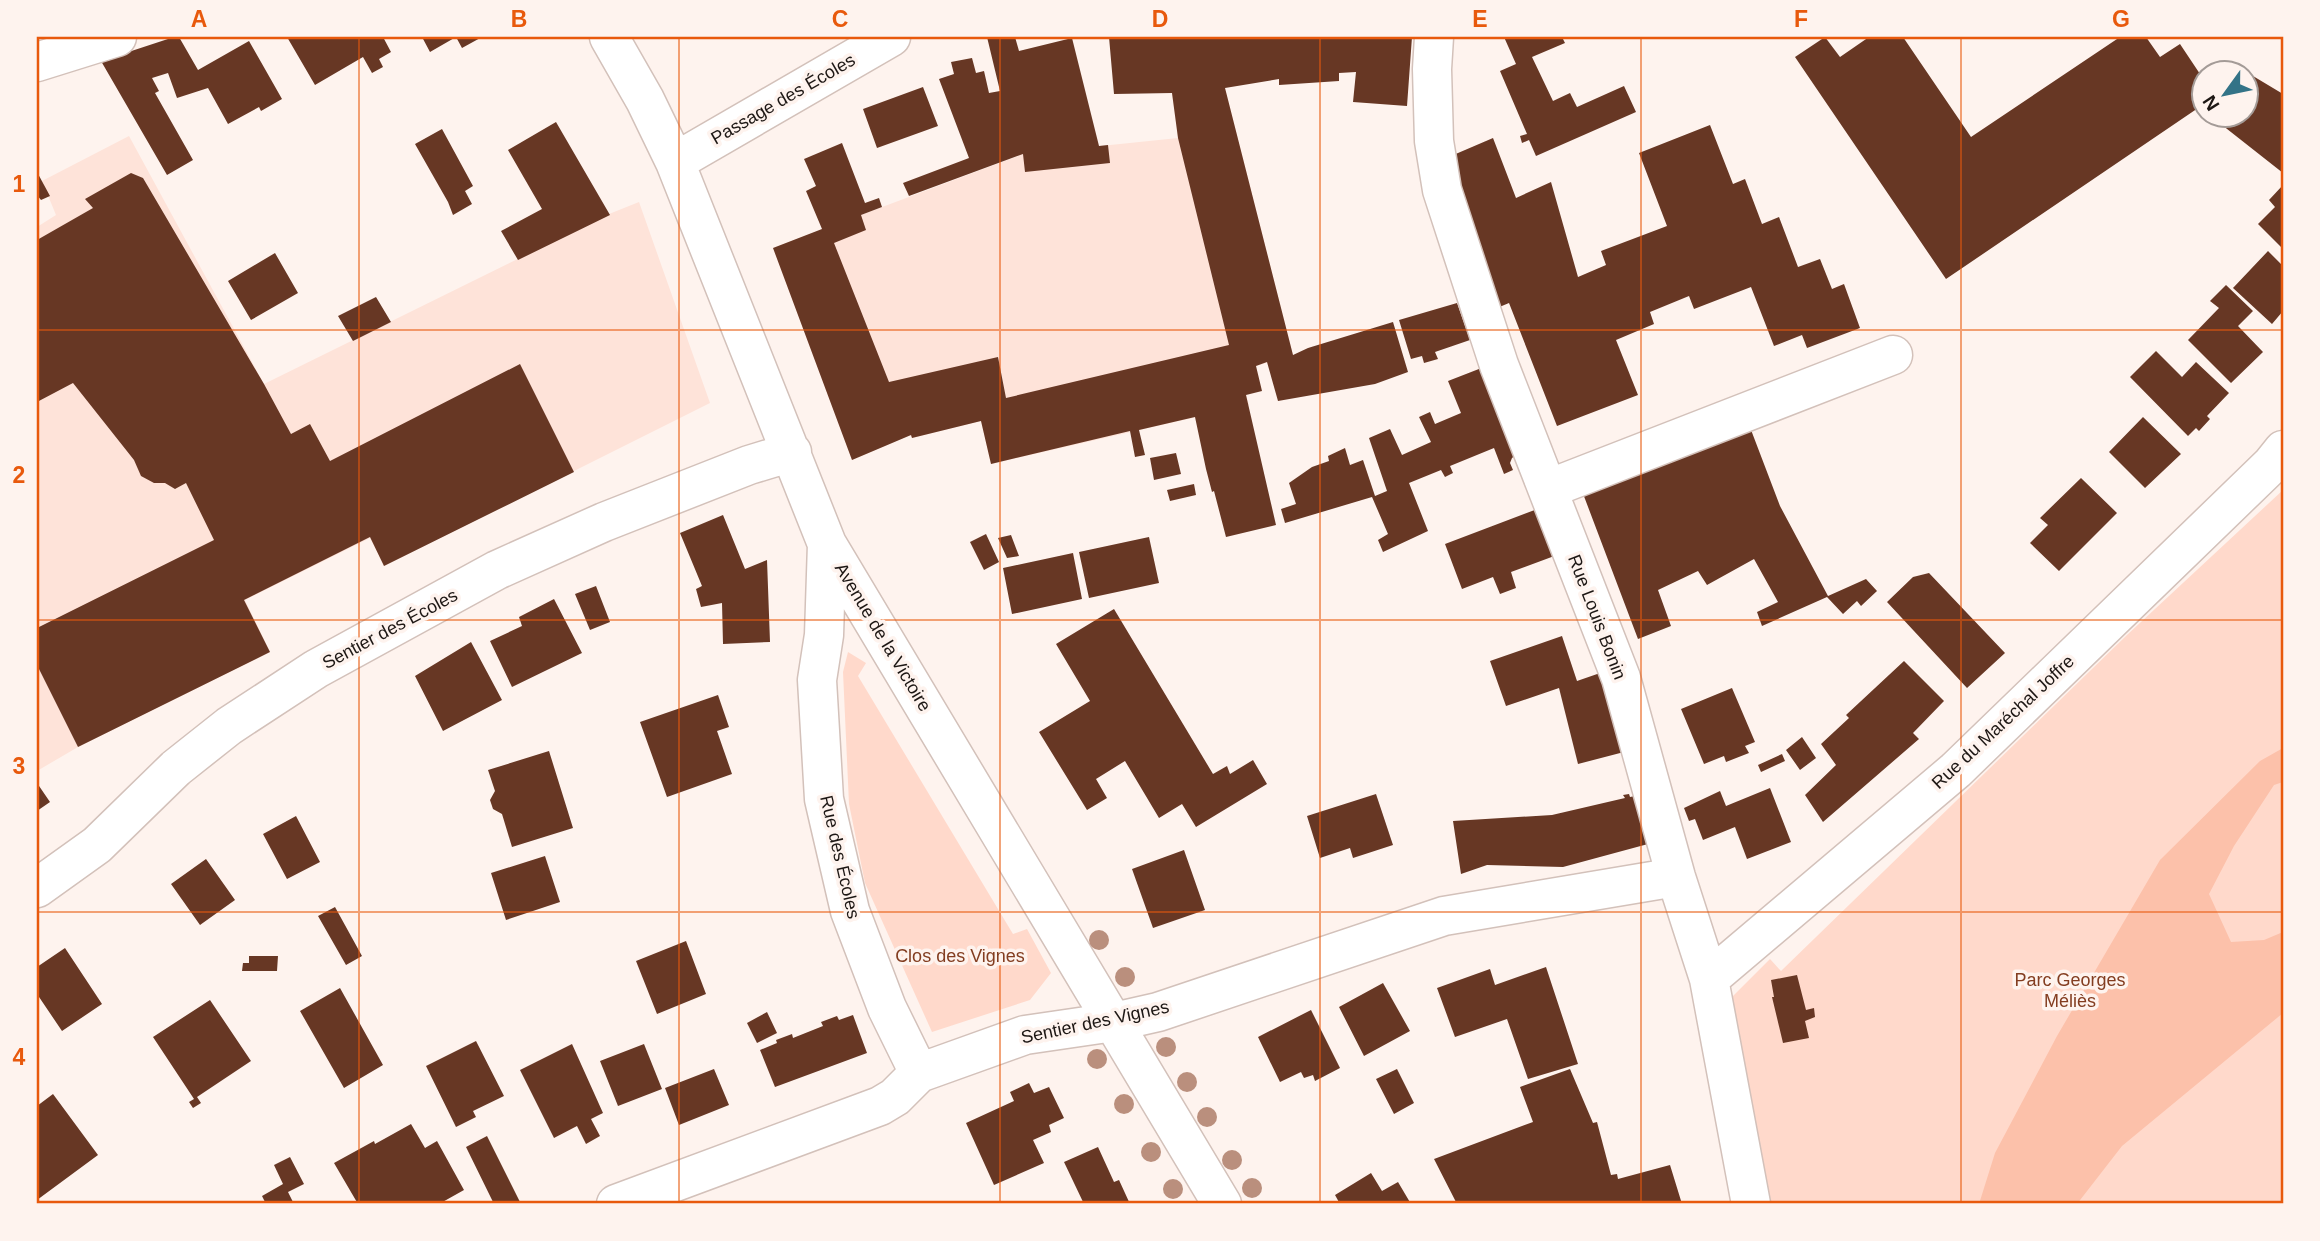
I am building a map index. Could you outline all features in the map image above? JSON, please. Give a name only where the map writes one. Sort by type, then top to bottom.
[{"type":"street","points":[[37,62],[117,37]]},
{"type":"street","name":"Avenue de la Victoire","points":[[609,37],[645,100],[675,162],[827,544],[1222,1204]]},
{"type":"street","name":"Passage des Écoles","points":[[675,162],[891,37]]},
{"type":"street","name":"Rue Louis Bonin","points":[[1434,37],[1434,141],[1441,190],[1499,365],[1621,678],[1676,877],[1709,979],[1751,1204]]},
{"type":"street","points":[[1548,489],[1894,355]]},
{"type":"street","name":"Rue du Maréchal Joffre","points":[[1709,979],[1956,769],[2271,465],[2283,450]]},
{"type":"street","name":"Sentier des Écoles","points":[[37,888],[97,845],[176,768],[229,726],[316,668],[497,570],[592,527],[749,465],[792,452]]},
{"type":"street","name":"Rue des Écoles","points":[[827,544],[824,635],[817,680],[824,799],[850,911],[887,1008],[919,1073]]},
{"type":"street","name":"Sentier des Vignes","points":[[616,1204],[678,1193],[880,1106],[895,1097],[919,1073],[1025,1035],[1114,1022],[1158,1012],[1444,916],[1676,877]]},
{"type":"shaded area","points":[[1225,88],[1293,355],[1239,371],[1249,405],[991,464],[981,421],[912,438],[910,435],[852,460],[773,248],[1023,154],[1178,138],[1172,93]]},
{"type":"shaded area","points":[[129,136],[264,384],[609,214],[639,202],[710,403],[384,566],[370,538],[245,600],[270,652],[78,747],[37,771],[37,227],[56,215],[42,181]]},
{"type":"shaded area","points":[[2283,748],[2283,782],[2274,785],[2234,846],[2209,894],[2231,942],[2264,940],[2283,932],[2283,1013],[2122,1146],[2077,1204],[1979,1204],[1995,1153],[2057,1036],[2160,860],[2260,761]]},
{"type":"green space","name":"Parc Georges Méliès","points":[[2283,490],[2283,1204],[1768,1204],[1729,1000],[1770,959],[1781,971],[2127,635]]},
{"type":"green space","name":"Clos des Vignes","points":[[848,652],[866,663],[858,676],[1013,934],[1027,929],[1051,973],[1030,1000],[932,1032],[865,883],[849,804],[843,672]]},
{"type":"building","points":[[179,37],[198,70],[249,41],[282,99],[261,111],[259,107],[228,124],[208,88],[177,98],[168,73],[152,78],[159,91],[155,93],[193,160],[167,175],[101,61]]},
{"type":"building","points":[[287,37],[383,37],[391,52],[379,59],[383,67],[372,73],[363,57],[315,85]]},
{"type":"building","points":[[422,37],[456,37],[430,52]]},
{"type":"building","points":[[456,37],[482,37],[462,48]]},
{"type":"building","points":[[987,37],[1015,37],[1019,51],[1072,38],[1099,146],[1108,145],[1110,163],[1025,172],[1023,154],[909,196],[903,183],[969,158],[939,79],[954,74],[951,62],[972,58],[976,73],[984,71],[989,93],[1000,91]]},
{"type":"building","points":[[1109,37],[1412,37],[1407,106],[1353,102],[1356,72],[1339,73],[1339,81],[1279,85],[1279,79],[1225,88],[1293,355],[1393,322],[1408,372],[1375,384],[1278,401],[1267,362],[1256,366],[1262,391],[1246,395],[1276,525],[1226,537],[1206,469],[1195,417],[1139,430],[1145,455],[1135,457],[1130,431],[991,464],[981,421],[912,438],[911,435],[852,460],[773,248],[822,229],[806,191],[816,186],[804,159],[842,143],[865,203],[879,198],[882,207],[861,215],[866,230],[834,243],[889,382],[998,357],[1006,398],[1229,345],[1178,138],[1172,93],[1114,94]]},
{"type":"building","points":[[1504,37],[1562,37],[1565,43],[1532,57],[1553,101],[1570,93],[1577,107],[1624,86],[1636,112],[1536,156],[1529,140],[1522,143],[1520,136],[1527,134],[1500,71],[1516,64]]},
{"type":"building","points":[[1825,37],[1840,57],[1869,37],[1903,37],[1971,137],[2120,37],[2146,37],[2160,57],[2180,44],[2191,60],[2190,113],[1946,279],[1795,57]]},
{"type":"building","points":[[2260,80],[2283,94],[2283,173],[2228,130],[2260,130]]},
{"type":"building","points":[[923,87],[938,126],[877,148],[863,109]]},
{"type":"building","points":[[556,122],[610,215],[518,260],[501,231],[542,209],[508,150]]},
{"type":"building","points":[[1710,125],[1733,184],[1745,179],[1762,224],[1779,217],[1798,267],[1820,259],[1832,289],[1844,284],[1860,328],[1807,348],[1802,335],[1774,346],[1751,287],[1694,309],[1689,296],[1650,312],[1654,324],[1616,340],[1638,395],[1557,426],[1509,303],[1497,308],[1451,156],[1493,138],[1516,198],[1551,182],[1578,277],[1606,265],[1601,251],[1667,226],[1639,153]]},
{"type":"building","points":[[442,129],[473,186],[465,191],[472,204],[453,215],[415,144]]},
{"type":"building","points":[[37,172],[50,196],[41,200],[37,195]]},
{"type":"building","points":[[131,173],[143,178],[291,434],[310,424],[330,461],[520,364],[574,472],[384,566],[370,537],[244,600],[270,652],[78,747],[37,665],[37,628],[214,540],[186,483],[175,489],[141,476],[134,460],[73,383],[37,402],[37,240],[93,208],[85,199]]},
{"type":"building","points":[[2283,185],[2283,249],[2258,224],[2275,207],[2269,200]]},
{"type":"building","points":[[2268,251],[2283,266],[2283,311],[2272,324],[2233,288]]},
{"type":"building","points":[[275,253],[298,293],[251,320],[228,281]]},
{"type":"building","points":[[2226,285],[2253,311],[2238,326],[2263,352],[2231,383],[2188,340],[2219,308],[2210,301]]},
{"type":"building","points":[[376,297],[391,322],[353,341],[338,316]]},
{"type":"building","points":[[1457,303],[1470,340],[1435,352],[1438,359],[1424,363],[1422,356],[1411,359],[1399,320]]},
{"type":"building","points":[[2156,351],[2182,377],[2196,362],[2229,393],[2207,416],[2210,419],[2199,431],[2196,428],[2188,436],[2130,377]]},
{"type":"building","points":[[1484,367],[1517,454],[1510,463],[1513,470],[1504,474],[1494,448],[1450,466],[1453,473],[1445,477],[1441,470],[1409,483],[1428,531],[1383,552],[1378,540],[1388,534],[1372,497],[1285,523],[1281,509],[1296,504],[1289,483],[1312,467],[1329,461],[1328,456],[1345,448],[1350,465],[1363,460],[1375,496],[1387,491],[1369,438],[1390,429],[1402,455],[1431,442],[1419,417],[1430,412],[1435,424],[1461,413],[1448,381]]},
{"type":"building","points":[[2143,417],[2181,454],[2145,488],[2109,452]]},
{"type":"building","points":[[1748,422],[1780,506],[1828,596],[1866,579],[1877,591],[1861,606],[1857,601],[1843,614],[1827,597],[1762,626],[1757,612],[1778,602],[1754,559],[1707,585],[1698,571],[1658,590],[1671,626],[1638,639],[1582,491]]},
{"type":"building","points":[[1176,453],[1181,474],[1154,480],[1150,458]]},
{"type":"building","points":[[2081,478],[2117,513],[2059,571],[2030,543],[2048,525],[2040,518]]},
{"type":"building","points":[[1194,484],[1196,495],[1170,501],[1167,490]]},
{"type":"building","points":[[1540,508],[1557,555],[1511,572],[1516,588],[1500,594],[1493,577],[1462,589],[1445,544]]},
{"type":"building","points":[[723,515],[745,569],[767,560],[770,642],[723,644],[722,603],[701,607],[696,589],[702,586],[680,533]]},
{"type":"building","points":[[986,534],[999,562],[984,570],[970,542]]},
{"type":"building","points":[[1011,535],[1019,556],[1007,558],[998,538]]},
{"type":"building","points":[[1149,537],[1159,583],[1089,598],[1079,552]]},
{"type":"building","points":[[1073,553],[1082,599],[1012,614],[1003,568]]},
{"type":"building","points":[[1929,573],[2005,653],[1967,688],[1887,602],[1913,577]]},
{"type":"building","points":[[596,586],[610,622],[590,630],[575,594]]},
{"type":"building","points":[[554,599],[582,653],[512,687],[490,641],[522,626],[519,617]]},
{"type":"building","points":[[1114,609],[1213,774],[1227,766],[1230,774],[1253,760],[1267,784],[1196,827],[1182,804],[1159,818],[1125,761],[1096,779],[1107,798],[1087,810],[1039,732],[1090,701],[1056,644]]},
{"type":"building","points":[[1562,636],[1577,681],[1603,672],[1624,752],[1578,764],[1559,688],[1506,706],[1490,661]]},
{"type":"building","points":[[471,642],[502,700],[443,731],[415,676]]},
{"type":"building","points":[[1904,661],[1944,701],[1913,733],[1919,739],[1823,822],[1805,795],[1836,765],[1821,744],[1849,718],[1846,715]]},
{"type":"building","points":[[1732,688],[1755,742],[1745,746],[1749,753],[1726,762],[1724,756],[1704,764],[1681,709]]},
{"type":"building","points":[[718,695],[729,727],[717,731],[732,774],[667,797],[640,722]]},
{"type":"building","points":[[1802,737],[1816,758],[1800,770],[1786,750]]},
{"type":"building","points":[[549,751],[573,828],[512,847],[502,814],[493,809],[490,800],[495,791],[488,770]]},
{"type":"building","points":[[1782,754],[1785,761],[1761,772],[1758,765]]},
{"type":"building","points":[[37,783],[50,802],[37,811]]},
{"type":"building","points":[[1770,788],[1791,842],[1747,859],[1735,827],[1703,840],[1695,819],[1689,821],[1684,808],[1720,791],[1726,806]]},
{"type":"building","points":[[1376,794],[1393,845],[1353,858],[1350,848],[1320,858],[1307,816]]},
{"type":"building","points":[[1629,794],[1630,797],[1635,796],[1648,844],[1563,867],[1487,865],[1461,874],[1453,821],[1552,815],[1625,798],[1623,795]]},
{"type":"building","points":[[296,816],[320,862],[287,879],[263,834]]},
{"type":"building","points":[[1184,850],[1205,910],[1153,928],[1132,869]]},
{"type":"building","points":[[545,856],[560,902],[506,920],[491,873]]},
{"type":"building","points":[[206,859],[235,900],[200,925],[171,884]]},
{"type":"building","points":[[335,907],[362,956],[346,965],[318,916]]},
{"type":"building","points":[[686,941],[706,994],[657,1014],[636,961]]},
{"type":"building","points":[[65,948],[102,1004],[62,1031],[37,994],[37,967]]},
{"type":"building","points":[[249,956],[278,956],[277,971],[242,971],[243,963],[249,963]]},
{"type":"building","points":[[1546,967],[1578,1064],[1528,1079],[1507,1019],[1455,1037],[1437,988],[1490,969],[1495,985]]},
{"type":"building","points":[[1797,975],[1806,1010],[1814,1008],[1815,1017],[1805,1021],[1809,1038],[1783,1043],[1772,997],[1771,980]]},
{"type":"building","points":[[1383,983],[1410,1031],[1364,1056],[1339,1007]]},
{"type":"building","points":[[340,988],[383,1065],[344,1088],[300,1011]]},
{"type":"building","points":[[210,1000],[251,1061],[197,1097],[201,1103],[193,1108],[189,1102],[194,1099],[153,1037]]},
{"type":"building","points":[[1311,1010],[1340,1068],[1315,1081],[1313,1075],[1304,1078],[1301,1072],[1280,1082],[1258,1037]]},
{"type":"building","points":[[767,1012],[777,1033],[757,1043],[747,1023]]},
{"type":"building","points":[[853,1015],[867,1053],[775,1087],[760,1050],[777,1043],[776,1040],[792,1034],[793,1038],[823,1026],[821,1022],[837,1016],[839,1020]]},
{"type":"building","points":[[476,1041],[504,1096],[473,1111],[476,1117],[456,1127],[426,1066]]},
{"type":"building","points":[[572,1044],[603,1113],[591,1119],[600,1136],[586,1144],[577,1126],[554,1138],[520,1070]]},
{"type":"building","points":[[644,1044],[662,1089],[618,1106],[600,1061]]},
{"type":"building","points":[[714,1069],[729,1105],[679,1125],[665,1088]]},
{"type":"building","points":[[1397,1069],[1414,1103],[1394,1114],[1376,1079]]},
{"type":"building","points":[[1570,1069],[1593,1123],[1597,1122],[1611,1175],[1617,1174],[1618,1179],[1670,1165],[1682,1204],[1457,1204],[1434,1159],[1533,1122],[1520,1087]]},
{"type":"building","points":[[1029,1083],[1034,1093],[1049,1087],[1064,1118],[1049,1125],[1051,1132],[1033,1140],[1044,1163],[994,1185],[966,1123],[1014,1101],[1010,1092]]},
{"type":"building","points":[[53,1094],[98,1155],[37,1200],[37,1106]]},
{"type":"building","points":[[411,1124],[425,1148],[437,1141],[464,1190],[439,1204],[358,1204],[334,1163]]},
{"type":"building","points":[[487,1136],[521,1204],[494,1204],[466,1147]]},
{"type":"building","points":[[1098,1147],[1114,1182],[1119,1180],[1130,1204],[1084,1204],[1064,1162]]},
{"type":"building","points":[[290,1157],[304,1184],[288,1192],[294,1204],[266,1204],[262,1196],[283,1184],[274,1165]]},
{"type":"building","points":[[1371,1173],[1382,1191],[1398,1182],[1411,1204],[1340,1204],[1335,1195]]}]
